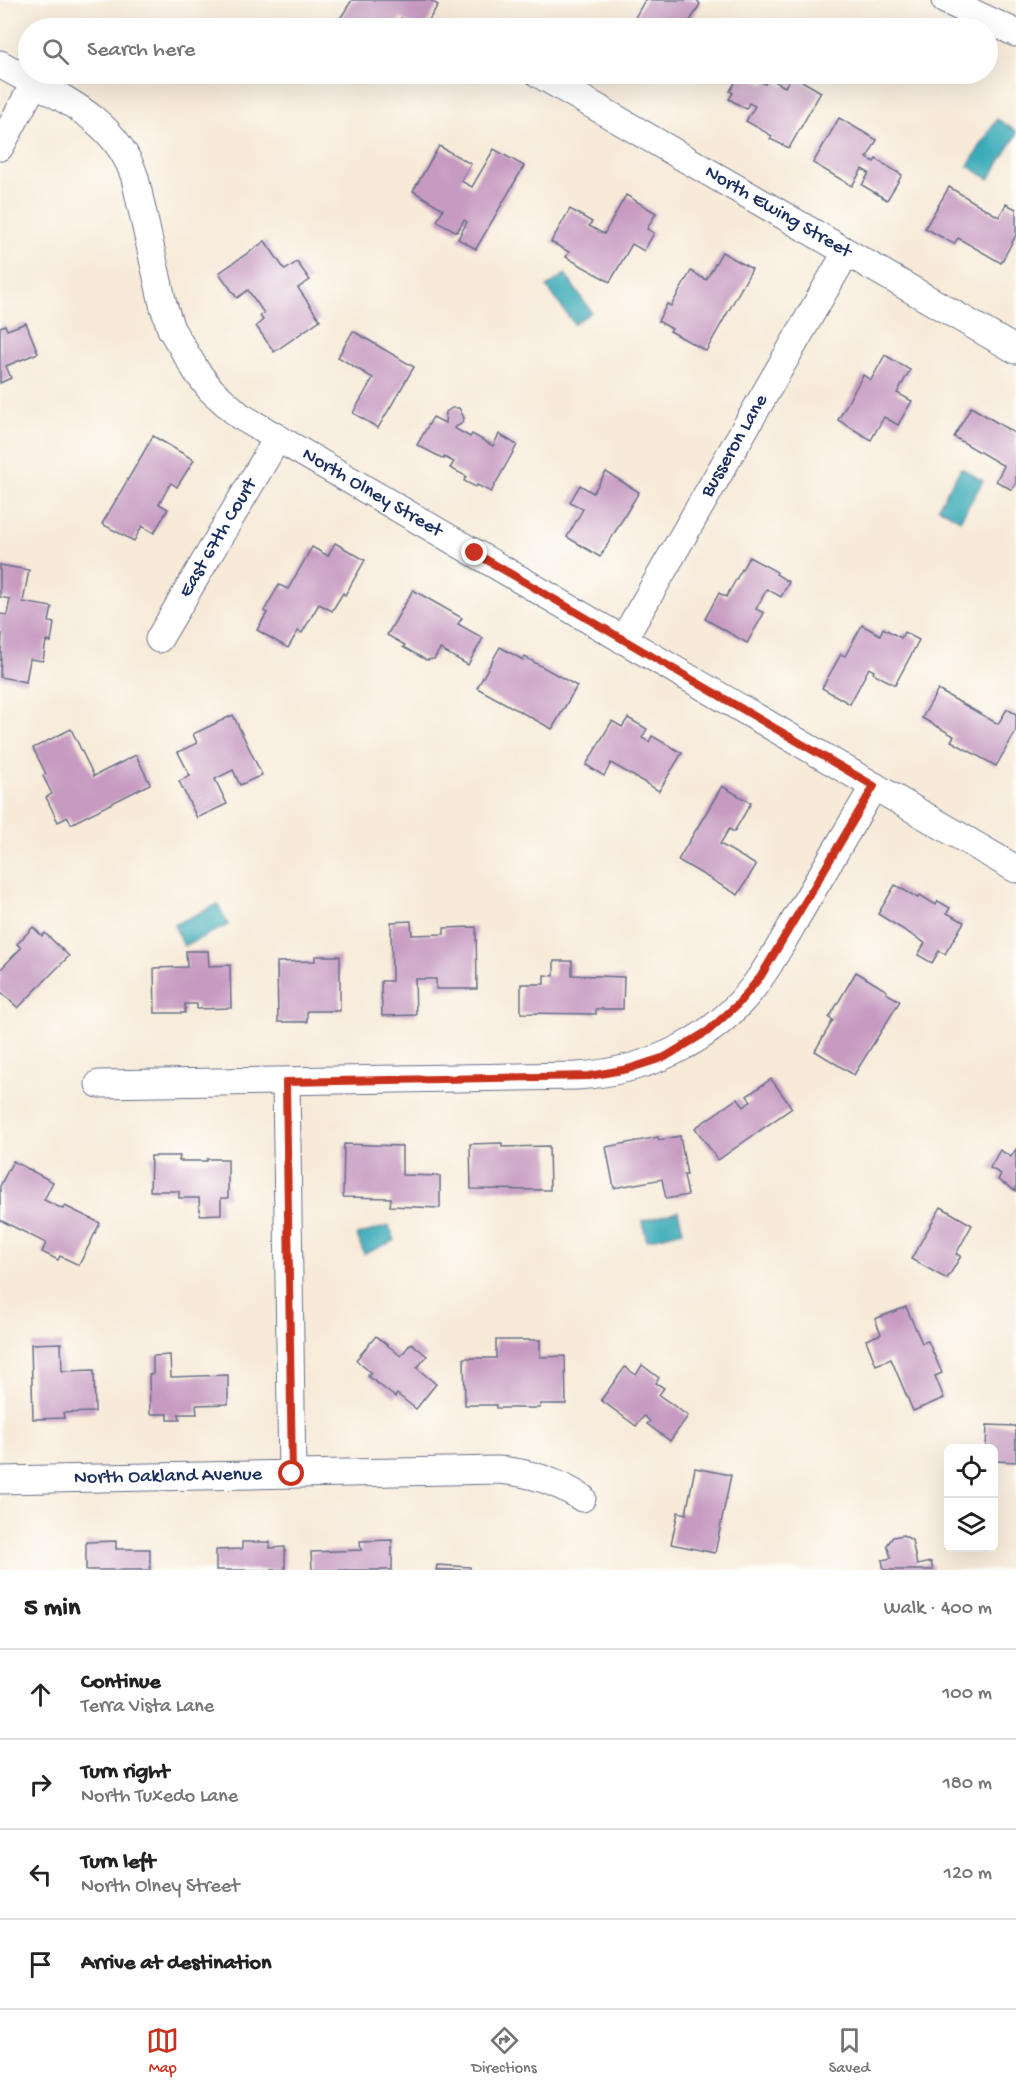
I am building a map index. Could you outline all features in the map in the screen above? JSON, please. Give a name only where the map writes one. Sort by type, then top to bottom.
[{"type":"street","points":[[945,0],[984,18]]},
{"type":"street","points":[[998,25],[1016,33]]},
{"type":"street","name":"North Olney Street","points":[[0,64],[18,75]]},
{"type":"street","points":[[0,147],[34,84]]},
{"type":"street","name":"North Olney Street","points":[[34,84],[88,114],[117,142],[135,178],[163,304],[176,340],[189,362],[216,394],[240,416],[1016,869]]},
{"type":"street","name":"North Ewing Street","points":[[556,84],[1016,350]]},
{"type":"street","name":"Busseron Lane","points":[[623,640],[846,253]]},
{"type":"street","name":"East 67th Court","points":[[159,639],[278,439]]},
{"type":"street","points":[[99,1084],[589,1076],[628,1069],[665,1057],[708,1031],[737,1005],[761,976],[874,786]]},
{"type":"street","points":[[286,1082],[292,1474]]},
{"type":"street","name":"North Oakland Avenue","points":[[0,1480],[497,1470],[515,1471],[545,1479],[567,1488],[582,1498]]},
{"type":"water","points":[[997,119],[1016,131],[1016,136],[989,179],[968,166]]},
{"type":"water","points":[[565,274],[591,312],[574,324],[547,287]]},
{"type":"water","points":[[961,468],[983,481],[960,520],[938,507]]},
{"type":"water","points":[[218,904],[228,925],[184,946],[174,925]]},
{"type":"water","points":[[678,1211],[683,1231],[647,1240],[642,1221]]},
{"type":"water","points":[[389,1226],[395,1240],[364,1254],[357,1235]]},
{"type":"building","points":[[352,0],[430,0],[438,5],[430,18],[340,18]]},
{"type":"building","points":[[645,0],[697,0],[700,4],[692,18],[635,18]]},
{"type":"building","points":[[734,84],[780,84],[785,87],[787,84],[807,84],[821,92],[789,148],[770,139],[772,136],[746,121],[755,106],[749,103],[746,109],[729,99],[733,93],[730,91]]},
{"type":"building","points":[[839,118],[877,140],[867,158],[874,162],[876,159],[902,175],[887,200],[862,185],[869,173],[862,169],[852,186],[813,163]]},
{"type":"building","points":[[439,146],[471,164],[461,181],[472,187],[494,149],[524,166],[476,249],[458,239],[467,222],[464,220],[457,232],[437,221],[443,209],[413,191]]},
{"type":"building","points":[[949,187],[999,217],[1006,204],[1016,209],[1016,235],[1001,263],[958,238],[954,244],[925,228]]},
{"type":"building","points":[[626,195],[656,213],[647,229],[654,233],[644,251],[632,244],[610,282],[566,257],[569,252],[551,242],[570,209],[592,222],[589,226],[604,234]]},
{"type":"building","points":[[265,241],[285,270],[297,262],[310,280],[298,288],[320,320],[274,352],[256,326],[263,320],[260,316],[264,313],[248,290],[237,298],[219,273]]},
{"type":"building","points":[[722,252],[752,269],[706,351],[670,331],[672,329],[658,321],[667,304],[671,306],[691,271],[706,280]]},
{"type":"building","points":[[26,323],[38,353],[6,366],[11,378],[0,383],[0,327],[5,325],[7,330]]},
{"type":"building","points":[[353,331],[414,367],[378,428],[353,413],[373,378],[338,357]]},
{"type":"building","points":[[885,355],[910,370],[897,393],[912,401],[898,425],[884,417],[871,440],[838,420],[863,375],[871,380]]},
{"type":"building","points":[[971,407],[1016,434],[1016,484],[1012,490],[996,481],[1004,466],[954,437]]},
{"type":"building","points":[[452,408],[459,408],[464,418],[461,424],[454,428],[470,437],[472,434],[493,446],[499,434],[517,445],[491,492],[464,481],[466,476],[450,468],[454,462],[417,445],[433,417],[445,423],[446,412]]},
{"type":"building","points":[[153,436],[194,460],[177,487],[171,483],[159,504],[168,509],[154,533],[142,526],[134,541],[102,524]]},
{"type":"building","points":[[606,472],[639,492],[600,557],[567,537],[583,509],[570,502],[580,485],[593,493]]},
{"type":"building","points":[[335,543],[365,560],[345,595],[343,593],[332,611],[319,604],[302,633],[298,631],[288,648],[257,630],[267,613],[264,611],[279,585],[288,589],[312,547],[328,556]]},
{"type":"building","points":[[749,557],[777,572],[776,574],[789,582],[781,597],[767,589],[756,609],[764,613],[747,643],[705,619],[719,593],[726,597]]},
{"type":"building","points":[[0,565],[29,570],[23,602],[52,607],[49,622],[54,623],[51,642],[46,641],[43,661],[30,659],[26,682],[0,677],[2,634],[0,633],[0,614],[7,615],[10,599],[0,597]]},
{"type":"building","points":[[413,590],[462,618],[458,624],[483,638],[468,665],[440,649],[434,659],[426,660],[387,635]]},
{"type":"building","points":[[862,625],[880,635],[883,628],[901,638],[904,632],[919,640],[895,685],[873,673],[874,671],[869,668],[850,704],[822,688],[841,654],[845,656]]},
{"type":"building","points":[[500,647],[523,660],[525,657],[577,686],[552,729],[477,688]]},
{"type":"building","points":[[938,690],[998,724],[1007,709],[1016,714],[1016,731],[996,766],[951,741],[954,736],[922,718]]},
{"type":"building","points":[[233,715],[262,775],[240,785],[233,770],[215,779],[227,804],[197,818],[179,781],[190,776],[178,752],[197,743],[193,734]]},
{"type":"building","points":[[628,718],[647,729],[642,738],[649,742],[652,736],[682,753],[659,791],[611,763],[604,776],[586,765],[612,721],[622,727]]},
{"type":"building","points":[[71,729],[94,776],[136,755],[150,784],[71,824],[68,817],[58,822],[46,797],[52,794],[43,776],[46,774],[33,748]]},
{"type":"building","points":[[722,786],[751,803],[734,832],[729,829],[720,844],[756,865],[738,895],[678,860]]},
{"type":"building","points":[[895,885],[918,898],[920,895],[936,905],[938,901],[950,908],[947,913],[964,922],[945,954],[939,951],[932,963],[918,955],[925,943],[878,914]]},
{"type":"building","points":[[411,921],[412,935],[444,934],[444,928],[476,927],[477,989],[436,989],[436,979],[415,979],[416,1015],[382,1016],[381,981],[392,981],[391,922]]},
{"type":"building","points":[[33,927],[42,936],[45,933],[69,956],[18,1008],[2,993],[0,995],[0,970],[21,948],[17,944]]},
{"type":"building","points":[[186,951],[208,951],[209,966],[230,965],[231,1008],[197,1009],[197,1004],[185,1004],[185,1013],[155,1013],[154,968],[187,967]]},
{"type":"building","points":[[315,956],[340,956],[340,1011],[307,1011],[307,1022],[278,1022],[277,962],[315,961]]},
{"type":"building","points":[[554,961],[572,961],[572,975],[624,977],[623,1009],[596,1009],[596,1014],[521,1013],[521,984],[544,984],[544,975],[554,976]]},
{"type":"building","points":[[856,972],[900,1001],[854,1075],[815,1051],[833,1020],[829,1018]]},
{"type":"building","points":[[771,1079],[792,1108],[718,1160],[695,1128],[738,1098],[744,1107],[751,1101],[747,1096]]},
{"type":"building","points":[[680,1136],[688,1195],[666,1199],[662,1179],[614,1188],[606,1147],[658,1137],[659,1140]]},
{"type":"building","points":[[502,1143],[502,1147],[549,1146],[550,1190],[471,1189],[470,1144]]},
{"type":"building","points":[[344,1144],[402,1146],[402,1175],[440,1176],[440,1208],[390,1206],[391,1198],[343,1197]]},
{"type":"building","points":[[1016,1149],[1016,1191],[998,1180],[1001,1174],[990,1168],[1000,1150],[1011,1157]]},
{"type":"building","points":[[151,1156],[180,1156],[179,1161],[228,1159],[228,1198],[221,1198],[221,1214],[200,1215],[199,1198],[179,1198],[179,1191],[150,1191]]},
{"type":"building","points":[[13,1161],[53,1182],[44,1200],[63,1209],[65,1206],[100,1223],[79,1265],[60,1256],[58,1260],[42,1252],[46,1243],[0,1220],[0,1186]]},
{"type":"building","points":[[941,1207],[972,1225],[956,1254],[961,1256],[947,1279],[911,1259]]},
{"type":"building","points":[[906,1307],[922,1343],[928,1341],[942,1373],[935,1376],[944,1398],[913,1411],[891,1359],[876,1365],[866,1340],[881,1334],[875,1319]]},
{"type":"building","points":[[376,1336],[401,1356],[411,1343],[427,1356],[417,1368],[436,1384],[416,1409],[397,1394],[395,1397],[368,1376],[371,1373],[356,1360]]},
{"type":"building","points":[[496,1340],[540,1340],[540,1357],[565,1356],[566,1404],[540,1404],[540,1408],[465,1405],[464,1358],[496,1358]]},
{"type":"building","points":[[61,1343],[62,1371],[94,1370],[95,1412],[63,1413],[64,1418],[33,1419],[31,1344]]},
{"type":"building","points":[[170,1355],[171,1377],[228,1375],[228,1404],[196,1405],[197,1414],[179,1414],[180,1420],[168,1420],[168,1414],[150,1414],[149,1374],[153,1374],[153,1356]]},
{"type":"building","points":[[642,1365],[659,1378],[656,1383],[664,1388],[659,1395],[688,1416],[670,1441],[647,1424],[650,1421],[644,1416],[636,1426],[601,1400],[625,1367],[636,1375]]},
{"type":"building","points":[[987,1425],[1016,1426],[1016,1462],[998,1461],[998,1444],[986,1444]]},
{"type":"building","points":[[695,1468],[731,1475],[715,1553],[671,1544],[678,1512],[686,1514]]},
{"type":"building","points":[[903,1535],[912,1540],[917,1565],[931,1562],[933,1570],[884,1570],[882,1560],[891,1558],[887,1545],[893,1537]]},
{"type":"building","points":[[392,1540],[392,1570],[312,1570],[311,1552],[361,1550],[360,1541]]},
{"type":"building","points":[[116,1541],[116,1549],[150,1549],[150,1570],[86,1570],[86,1542]]},
{"type":"building","points":[[242,1542],[270,1542],[270,1548],[285,1547],[285,1570],[216,1570],[216,1550],[242,1549]]},
{"type":"building","points":[[437,1565],[470,1567],[470,1570],[436,1570]]},
{"type":"route","points":[[292,1474],[286,1082],[589,1076],[628,1069],[665,1057],[708,1031],[737,1005],[761,976],[874,786],[475,553]]}]
